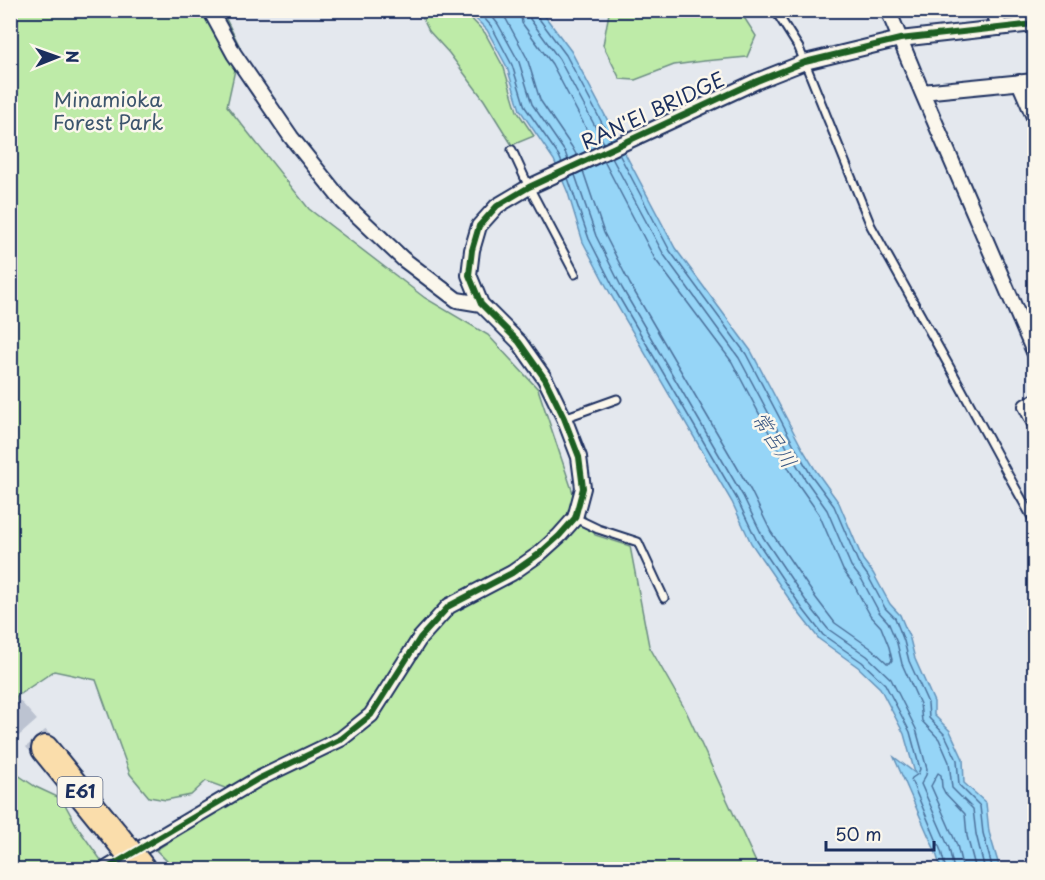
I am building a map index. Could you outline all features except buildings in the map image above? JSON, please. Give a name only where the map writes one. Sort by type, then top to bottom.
[{"type":"highway","name":"E61","points":[[45,749],[143,870]]},
{"type":"street","points":[[104,870],[258,779],[341,739],[371,715],[420,638],[449,606],[512,573],[559,536],[575,518],[583,488],[579,457],[564,418],[545,379],[519,342],[481,304],[458,300],[404,259],[343,202],[291,137],[234,54],[210,10]]},
{"type":"street","points":[[888,10],[1035,352]]},
{"type":"street","points":[[993,10],[1000,28]]},
{"type":"street","name":"RAN'EI BRIDGE","points":[[481,304],[469,275],[472,250],[479,226],[497,206],[532,186],[757,81],[805,62],[900,39],[1035,24]]},
{"type":"street","points":[[922,92],[1035,81]]},
{"type":"street","points":[[1019,82],[1035,117]]},
{"type":"street","points":[[1035,402],[1026,406],[1035,422]]},
{"type":"lane","points":[[775,10],[799,48],[871,226],[1035,521]]},
{"type":"lane","points":[[512,150],[574,274]]},
{"type":"lane","points":[[564,418],[617,399]]},
{"type":"lane","points":[[575,518],[598,529],[638,542],[664,598]]},
{"type":"green space","name":"Minamioka Forest Park","points":[[11,11],[222,11],[240,47],[227,106],[309,209],[425,298],[488,335],[538,389],[574,496],[595,535],[630,546],[649,646],[686,711],[759,869],[182,869],[170,864],[156,850],[225,805],[225,788],[206,781],[191,795],[166,800],[149,797],[130,774],[96,680],[54,671],[17,696],[11,729]]},
{"type":"green space","points":[[419,11],[464,11],[485,33],[504,68],[517,111],[534,136],[512,145],[484,100],[449,53],[429,31]]},
{"type":"green space","points":[[611,11],[740,11],[756,36],[747,57],[674,65],[635,80],[620,79],[603,45]]},
{"type":"green space","points":[[10,767],[36,787],[62,799],[78,828],[103,863],[114,869],[11,869]]},
{"type":"water","name":"常呂川","points":[[468,11],[541,11],[571,51],[675,248],[751,351],[802,448],[839,503],[863,560],[890,604],[900,615],[915,659],[934,702],[934,715],[950,731],[963,759],[964,783],[986,803],[989,832],[1000,869],[941,869],[894,757],[915,773],[904,734],[880,688],[858,667],[819,639],[751,543],[732,502],[611,295],[583,242],[568,193],[554,160],[520,110],[507,67],[487,30]]},
{"type":"tunnel","points":[[10,709],[45,749]]},
{"type":"cycle path","points":[[104,870],[258,779],[341,739],[371,715],[420,638],[449,606],[512,573],[539,554],[575,518],[583,488],[579,457],[564,418],[545,379],[519,342],[481,304],[469,275],[472,250],[479,226],[497,206],[529,187],[757,81],[805,62],[900,39],[1034,24]]}]
